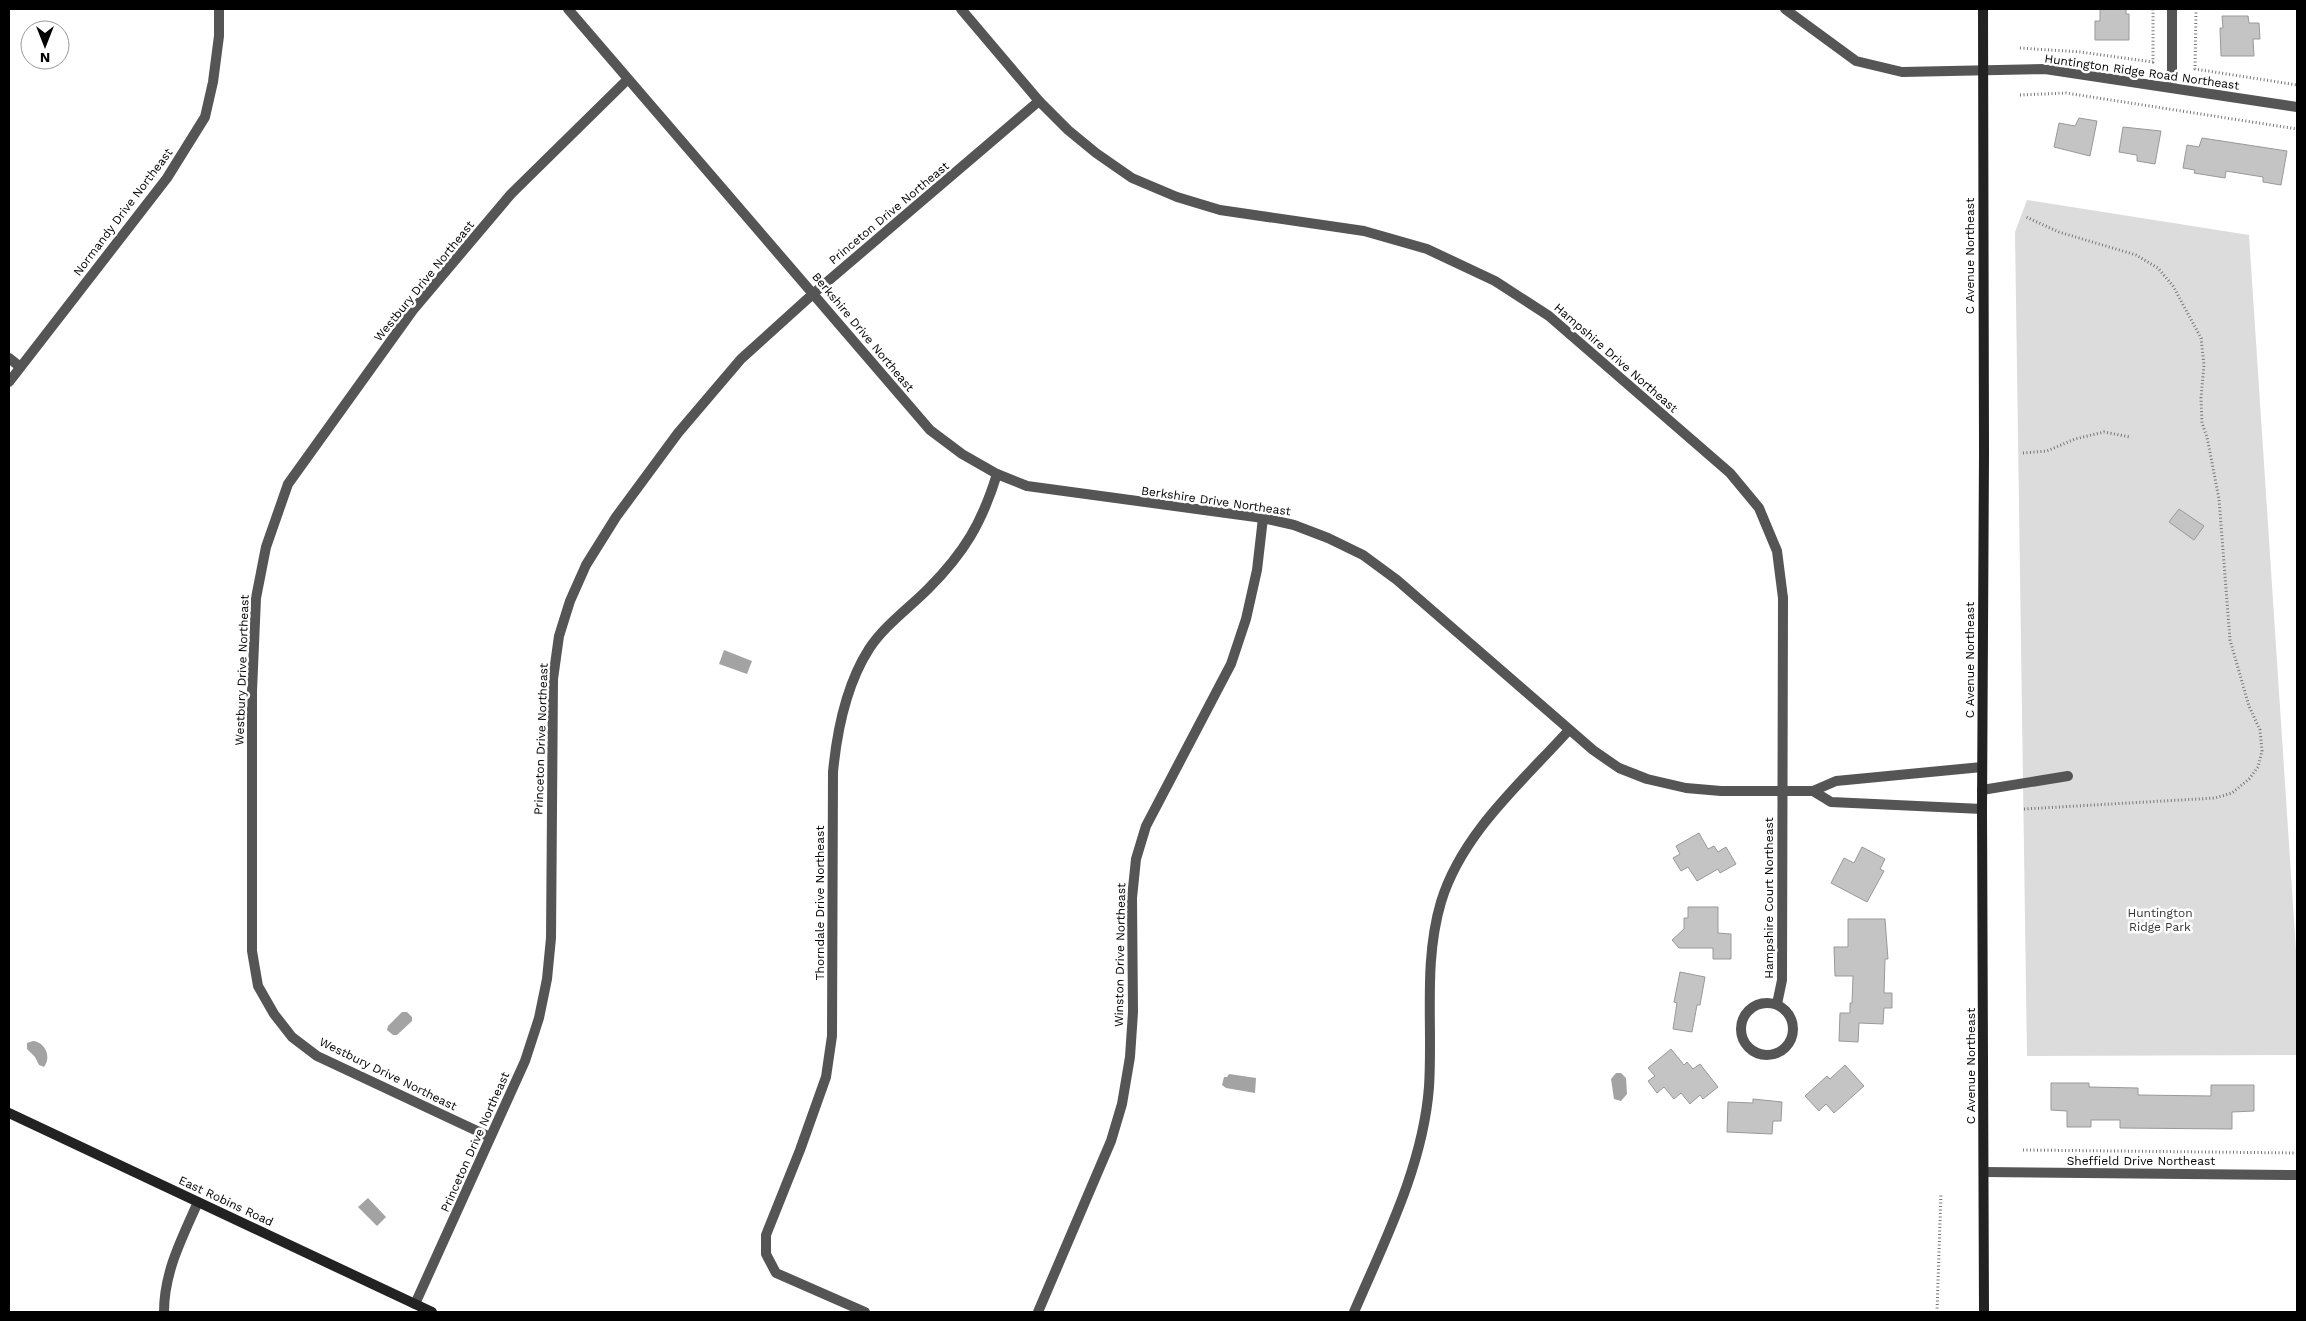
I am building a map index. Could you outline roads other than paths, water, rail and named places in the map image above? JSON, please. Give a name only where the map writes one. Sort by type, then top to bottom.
[{"type":"street","name":"Normandy Drive Northeast","points":[[9,382],[19,366],[168,178],[205,117],[217,54],[219,9]]},
{"type":"street","name":"Berkshire Drive Northeast","points":[[568,9],[627,80],[814,293],[930,430],[962,454],[997,474],[1027,486],[1263,518],[1294,525],[1328,538],[1363,555],[1397,580],[1569,730],[1619,768],[1647,779],[1686,788],[1713,790],[1813,791],[1836,781],[1982,767]]},
{"type":"street","name":"Hampshire Drive Northeast","points":[[961,9],[1039,101],[1068,130],[1096,153],[1132,178],[1177,197],[1220,210],[1364,231],[1427,249],[1495,280],[1549,316],[1730,473],[1759,508],[1777,551],[1783,598],[1782,791]]},
{"type":"street","name":"Huntington Ridge Road Northeast","points":[[1785,9],[1856,61],[1902,72],[2045,70],[2297,108]]},
{"type":"street","name":"C Avenue Northeast","points":[[1983,9],[1982,809],[1984,1312]]},
{"type":"street","points":[[2172,9],[2172,88]]},
{"type":"street","name":"Westbury Drive Northeast","points":[[490,1137],[317,1056],[292,1037],[274,1014],[258,986],[252,951],[252,691],[256,598],[266,547],[288,484],[330,424],[413,310],[511,194],[627,80]]},
{"type":"street","name":"Princeton Drive Northeast","points":[[415,1304],[525,1061],[539,1018],[547,979],[550,938],[553,679],[559,636],[570,601],[586,565],[616,517],[678,433],[741,359],[814,293],[1039,101]]},
{"type":"street","points":[[9,358],[19,366]]},
{"type":"street","name":"Thorndale Drive Northeast","points":[[864,1312],[776,1273],[766,1254],[766,1235],[800,1150],[826,1077],[832,1036],[833,772],[836,739],[844,706],[869,648],[953,562],[974,532],[987,507],[997,474]]},
{"type":"street","name":"Winston Drive Northeast","points":[[1038,1312],[1111,1141],[1122,1104],[1130,1057],[1133,1021],[1132,898],[1136,859],[1146,826],[1231,664],[1246,619],[1257,570],[1263,518]]},
{"type":"street","points":[[1354,1312],[1400,1204],[1423,1130],[1429,1087],[1429,978],[1434,933],[1441,901],[1461,857],[1489,817],[1569,730]]},
{"type":"street","points":[[1982,790],[2068,776]]},
{"type":"street","name":"Hampshire Court Northeast","points":[[1777,1004],[1782,980],[1782,791]]},
{"type":"street","points":[[1813,791],[1831,802],[1982,809]]},
{"type":"street","points":[[1759,1003],[1777,1004],[1790,1015],[1793,1031],[1791,1040],[1779,1052],[1771,1055],[1754,1052],[1747,1047],[1740,1031],[1745,1014],[1759,1003]]},
{"type":"street","name":"East Robins Road","points":[[9,1113],[432,1312]]},
{"type":"street","name":"Sheffield Drive Northeast","points":[[1984,1172],[2297,1175]]},
{"type":"street","points":[[164,1312],[164,1292],[172,1262],[198,1202]]},
{"type":"park label","name":"Huntington Ridge Park","points":[[2160,920]]}]
